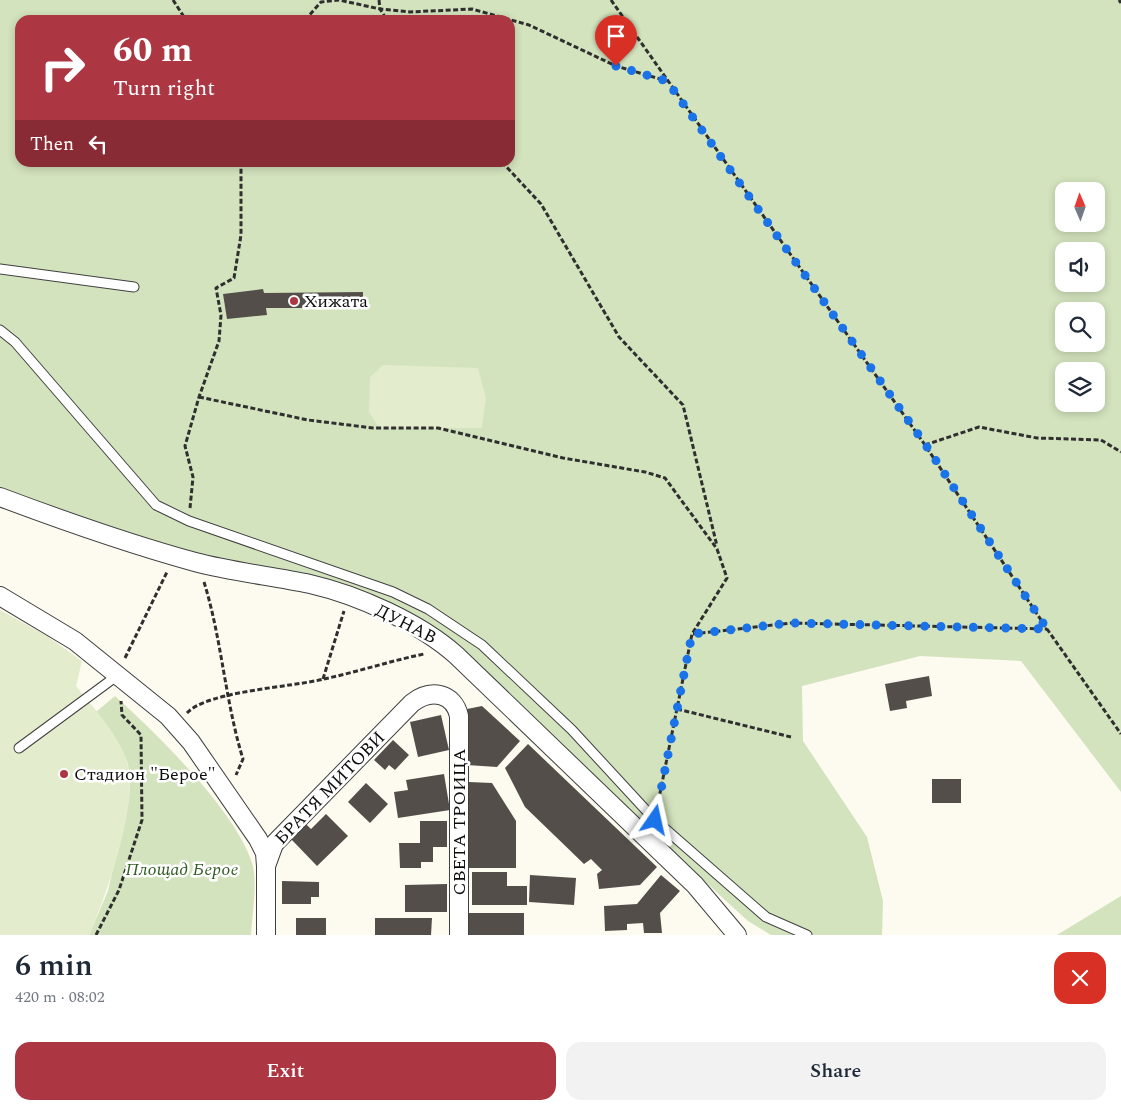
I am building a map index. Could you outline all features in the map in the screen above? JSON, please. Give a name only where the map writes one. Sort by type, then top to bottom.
[{"type":"street","name":"ДУНАВ","points":[[0,497],[76,525],[196,562],[311,584],[413,624],[452,651],[695,885],[737,935]]},
{"type":"street","points":[[0,596],[61,632],[119,674],[177,725],[227,793],[262,846],[266,866]]},
{"type":"street","name":"БРАТЯ МИТОВИ","points":[[266,935],[266,866],[270,852],[278,839],[417,699],[431,694],[442,695],[449,698],[457,709]]},
{"type":"street","name":"СВЕТА ТРОИЦА","points":[[457,709],[459,721],[459,935]]},
{"type":"lane","points":[[0,268],[134,287]]},
{"type":"lane","points":[[0,330],[15,342],[156,505],[189,521],[393,592],[428,609],[482,645],[572,730],[655,820],[766,917],[807,935]]},
{"type":"lane","points":[[19,748],[119,674]]},
{"type":"path","points":[[173,0],[183,15]]},
{"type":"path","points":[[309,15],[321,2],[339,0],[380,9],[410,12],[472,9],[493,15]]},
{"type":"path","points":[[379,0],[380,9],[384,15]]},
{"type":"path","points":[[611,0],[925,444],[1047,629],[1121,734]]},
{"type":"path","points":[[515,21],[529,25],[616,66],[667,81]]},
{"type":"path","points":[[189,521],[193,477],[185,446],[199,397],[219,341],[221,315],[216,288],[234,278],[241,235],[242,167]]},
{"type":"path","points":[[507,167],[542,204],[620,337],[683,405],[717,549],[727,578],[692,634],[655,820]]},
{"type":"path","points":[[199,397],[308,420],[373,428],[438,428],[563,458],[644,472],[665,478],[717,549]]},
{"type":"path","points":[[925,444],[979,427],[1037,438],[1101,440],[1121,452]]},
{"type":"path","points":[[96,935],[119,890],[142,820],[141,736],[122,715],[119,674],[130,642],[175,556]]},
{"type":"path","points":[[196,562],[214,620],[232,724],[244,759],[227,793]]},
{"type":"path","points":[[322,680],[348,597]]},
{"type":"path","points":[[692,634],[791,623],[1047,629]]},
{"type":"path","points":[[177,725],[194,706],[228,696],[322,680],[426,654]]},
{"type":"path","points":[[677,708],[791,737]]},
{"type":"green space","points":[[0,0],[1121,0],[1121,792],[1021,661],[920,656],[802,686],[803,741],[867,837],[883,901],[882,935],[771,935],[748,921],[454,647],[272,571],[138,538],[0,489]]},
{"type":"green space","points":[[383,365],[478,368],[486,398],[482,428],[379,428],[369,412],[370,377]]},
{"type":"green space","name":"Стадион \"Берое\"","points":[[0,610],[47,636],[82,661],[76,686],[112,731],[127,762],[130,779],[125,824],[112,874],[89,935],[0,935]]},
{"type":"green space","name":"Площад Берое","points":[[115,696],[193,774],[230,820],[243,842],[252,863],[255,879],[251,935],[89,935],[108,891],[129,799],[128,764],[123,752],[96,712]]},
{"type":"green space","points":[[1121,896],[1121,935],[1057,935]]},
{"type":"building","name":"Хижата","points":[[263,289],[264,293],[363,292],[363,308],[266,308],[267,315],[227,319],[223,294]]},
{"type":"building","points":[[929,676],[932,696],[906,701],[907,708],[890,711],[885,684]]},
{"type":"building","points":[[482,706],[520,741],[497,767],[467,765],[467,709]]},
{"type":"building","points":[[441,715],[449,750],[418,757],[410,722]]},
{"type":"building","points":[[393,740],[409,755],[395,770],[389,765],[385,770],[374,760]]},
{"type":"building","points":[[528,744],[657,867],[640,885],[599,889],[597,874],[602,870],[591,859],[584,864],[525,807],[505,768]]},
{"type":"building","points":[[444,774],[450,810],[398,818],[394,792],[408,790],[406,780]]},
{"type":"building","points":[[932,779],[961,779],[961,803],[932,803]]},
{"type":"building","points":[[469,782],[492,783],[516,821],[516,868],[468,868]]},
{"type":"building","points":[[366,783],[388,804],[370,823],[348,802]]},
{"type":"building","points":[[326,814],[348,836],[317,866],[291,839],[306,824],[311,829]]},
{"type":"building","points":[[420,821],[447,821],[447,847],[433,847],[433,862],[421,862],[421,868],[400,868],[399,843],[420,843]]},
{"type":"building","points":[[472,872],[507,872],[507,886],[527,886],[527,905],[472,905]]},
{"type":"building","points":[[530,875],[576,878],[574,905],[529,902]]},
{"type":"building","points":[[661,875],[680,891],[660,913],[662,933],[644,933],[643,923],[627,924],[627,930],[605,931],[604,906],[637,904]]},
{"type":"building","points":[[282,881],[319,882],[319,897],[311,897],[311,904],[282,904]]},
{"type":"building","points":[[447,884],[447,912],[405,912],[405,885]]},
{"type":"building","points":[[469,913],[524,913],[524,935],[469,935]]},
{"type":"building","points":[[296,918],[326,918],[326,935],[296,935]]},
{"type":"building","points":[[375,918],[432,918],[431,935],[375,935]]},
{"type":"place","name":"Хижата","points":[[294,301]]},
{"type":"place","name":"Стадион \"Берое\"","points":[[64,774]]},
{"type":"route","points":[[616,66],[667,81],[925,444],[1047,629],[791,623],[692,634],[655,820]]}]
